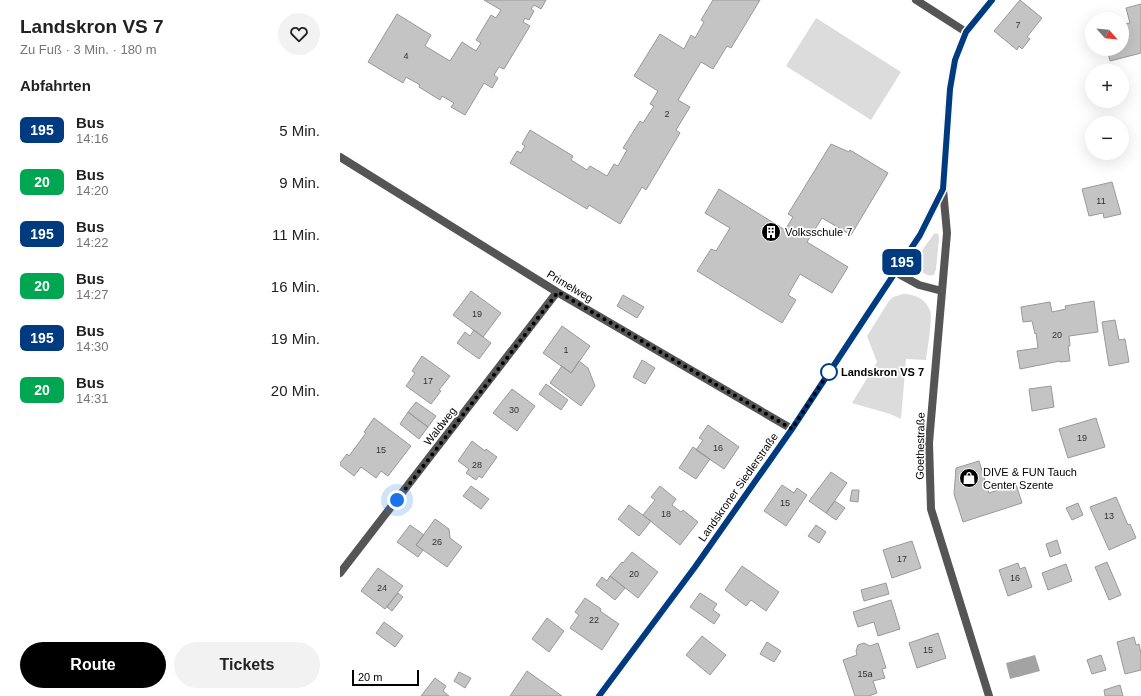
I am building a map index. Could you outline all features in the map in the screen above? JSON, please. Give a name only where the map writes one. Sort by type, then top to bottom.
[{"type":"street","points":[[916,0],[966,32]]},
{"type":"street","name":"Landskroner Siedlerstraße","points":[[599,696],[695,567],[792,429],[920,235],[943,189],[950,89],[955,60],[966,32],[992,0]]},
{"type":"street","name":"Primelweg","points":[[340,157],[558,292],[792,429]]},
{"type":"street","name":"Goethestraße","points":[[943,189],[947,233],[929,443],[931,509],[989,696]]},
{"type":"street","points":[[896,272],[919,285],[942,291]]},
{"type":"street","name":"Waldweg","points":[[340,573],[558,292]]},
{"type":"shaded area","points":[[816,18],[901,72],[871,120],[786,66]]},
{"type":"shaded area","points":[[936,233],[939,237],[936,269],[934,275],[926,275],[919,268],[919,258],[924,248]]},
{"type":"shaded area","points":[[903,294],[916,296],[923,300],[930,311],[931,320],[926,360],[906,359],[901,419],[890,414],[852,403],[877,362],[867,336],[889,301],[893,297]]},
{"type":"shaded area","points":[[1035,655],[1040,671],[1010,679],[1006,663]]},
{"type":"building","points":[[484,0],[546,0],[541,9],[534,5],[531,9],[534,11],[529,20],[525,18],[523,22],[530,26],[504,69],[499,67],[494,75],[498,78],[492,88],[484,83],[465,115],[451,107],[454,103],[442,96],[440,100],[419,87],[420,85],[406,77],[403,83],[368,62],[397,14],[431,35],[425,46],[450,61],[462,42],[476,51],[481,43],[476,40],[491,15],[496,18],[501,10]]},
{"type":"building","points":[[713,0],[760,0],[731,48],[727,46],[713,69],[701,62],[678,100],[690,107],[676,130],[680,133],[646,190],[642,187],[620,224],[589,205],[587,209],[510,163],[517,151],[521,153],[525,146],[522,144],[530,130],[573,156],[571,160],[587,170],[590,166],[607,176],[614,164],[618,166],[627,150],[623,148],[640,121],[643,123],[654,106],[650,104],[658,91],[634,76],[660,34],[684,49],[691,35],[695,38],[704,22],[701,20]]},
{"type":"building","points":[[1020,0],[1042,18],[1027,37],[1030,39],[1022,49],[1019,46],[1017,50],[994,31]]},
{"type":"building","points":[[1141,4],[1141,53],[1110,61],[1109,56],[1129,56],[1130,23],[1129,12],[1127,12],[1126,8]]},
{"type":"building","name":"Volksschule 7","points":[[831,144],[849,152],[850,150],[888,173],[851,235],[822,218],[807,242],[848,267],[832,293],[800,274],[788,295],[796,300],[782,323],[697,271],[711,249],[716,251],[730,228],[705,213],[719,189],[785,230],[793,217],[788,214]]},
{"type":"building","points":[[1112,182],[1121,214],[1104,218],[1103,213],[1089,216],[1082,189]]},
{"type":"building","points":[[471,291],[501,313],[483,337],[453,315]]},
{"type":"building","points":[[623,295],[644,307],[637,318],[617,306]]},
{"type":"building","points":[[1094,301],[1098,332],[1069,336],[1070,346],[1068,346],[1070,361],[1060,361],[1020,369],[1017,351],[1038,348],[1036,333],[1035,334],[1032,321],[1023,322],[1021,307],[1050,302],[1052,312],[1066,309],[1065,306]]},
{"type":"building","points":[[1115,320],[1119,340],[1125,339],[1129,362],[1109,366],[1102,322]]},
{"type":"building","points":[[562,326],[590,346],[571,373],[543,353]]},
{"type":"building","points":[[474,330],[491,343],[479,359],[457,343],[465,332],[470,336]]},
{"type":"building","points":[[422,356],[450,376],[439,390],[441,391],[431,404],[406,386],[415,373],[412,371]]},
{"type":"building","points":[[642,360],[655,368],[645,384],[633,377]]},
{"type":"building","points":[[579,361],[588,368],[595,386],[581,406],[550,383],[562,366],[571,373]]},
{"type":"building","points":[[546,384],[568,400],[561,410],[539,394]]},
{"type":"building","points":[[1051,386],[1054,407],[1032,411],[1029,389]]},
{"type":"building","points":[[512,389],[535,406],[517,431],[493,413]]},
{"type":"building","points":[[416,402],[436,416],[428,427],[408,412]]},
{"type":"building","points":[[408,412],[428,427],[419,439],[400,424]]},
{"type":"building","points":[[374,418],[411,446],[388,476],[381,471],[376,478],[361,467],[354,476],[340,465],[340,463],[347,454],[349,456],[366,433],[364,432]]},
{"type":"building","points":[[1096,418],[1105,447],[1068,458],[1059,429]]},
{"type":"building","points":[[708,425],[739,447],[724,469],[696,450],[703,440],[699,438]]},
{"type":"building","points":[[472,441],[485,451],[486,449],[497,457],[482,478],[479,476],[476,480],[466,473],[469,469],[458,461]]},
{"type":"building","points":[[693,447],[710,459],[696,479],[679,468]]},
{"type":"building","points":[[979,461],[989,493],[1016,484],[1022,503],[963,522],[954,494],[956,468]]},
{"type":"building","points":[[831,472],[847,483],[826,513],[809,501]]},
{"type":"building","points":[[782,485],[794,493],[797,488],[807,495],[786,526],[764,511]]},
{"type":"building","points":[[471,486],[489,499],[481,509],[463,496]]},
{"type":"building","points":[[660,486],[676,499],[672,505],[681,512],[683,510],[698,522],[680,545],[643,515],[655,500],[651,497]]},
{"type":"building","points":[[852,490],[859,490],[858,502],[850,501]]},
{"type":"building","points":[[1116,497],[1128,525],[1130,524],[1136,538],[1109,550],[1090,507]]},
{"type":"building","points":[[835,501],[845,508],[836,520],[826,513]]},
{"type":"building","points":[[1078,503],[1083,515],[1072,520],[1066,508]]},
{"type":"building","points":[[629,505],[651,521],[639,536],[618,519]]},
{"type":"building","points":[[435,519],[449,529],[450,538],[462,547],[447,567],[416,545]]},
{"type":"building","points":[[410,525],[424,535],[416,545],[423,550],[418,557],[397,542]]},
{"type":"building","points":[[816,525],[826,532],[819,543],[808,536]]},
{"type":"building","points":[[1057,540],[1061,553],[1050,557],[1046,544]]},
{"type":"building","points":[[912,541],[921,568],[892,578],[883,550]]},
{"type":"building","points":[[632,552],[658,572],[638,598],[610,576]]},
{"type":"building","points":[[1107,562],[1121,595],[1109,600],[1095,567]]},
{"type":"building","points":[[1018,563],[1020,569],[1025,567],[1032,587],[1008,596],[999,570]]},
{"type":"building","points":[[1066,564],[1072,581],[1048,590],[1042,573]]},
{"type":"building","points":[[742,566],[779,592],[766,611],[751,600],[746,606],[725,590]]},
{"type":"building","points":[[378,568],[403,586],[385,609],[361,591]]},
{"type":"building","points":[[610,576],[625,588],[615,600],[596,585],[602,577],[607,581]]},
{"type":"building","points":[[886,583],[889,594],[864,601],[861,590]]},
{"type":"building","points":[[398,593],[403,597],[392,611],[387,607]]},
{"type":"building","points":[[700,593],[717,604],[713,610],[720,615],[714,624],[690,607]]},
{"type":"building","points":[[585,598],[601,609],[600,611],[619,624],[602,650],[570,628],[579,615],[575,612]]},
{"type":"building","points":[[891,600],[900,629],[878,636],[874,622],[858,627],[853,612]]},
{"type":"building","points":[[547,618],[564,631],[549,652],[532,639]]},
{"type":"building","points":[[384,622],[403,636],[395,647],[376,633]]},
{"type":"building","points":[[938,633],[946,658],[917,668],[909,643]]},
{"type":"building","points":[[702,636],[726,655],[710,675],[686,655]]},
{"type":"building","points":[[1134,637],[1136,645],[1139,644],[1141,653],[1141,670],[1125,674],[1117,642]]},
{"type":"building","points":[[767,642],[781,651],[774,662],[760,654]]},
{"type":"building","points":[[864,643],[870,646],[878,643],[886,668],[882,669],[885,678],[873,681],[877,693],[869,696],[855,696],[843,660],[857,655],[856,651],[858,645]]},
{"type":"building","points":[[1101,655],[1106,670],[1092,674],[1087,660]]},
{"type":"building","points":[[527,671],[562,696],[510,696]]},
{"type":"building","points":[[459,672],[471,678],[465,688],[454,681]]},
{"type":"building","points":[[435,678],[446,686],[443,691],[449,696],[421,696]]},
{"type":"building","points":[[1120,685],[1123,696],[1105,696],[1104,690]]},
{"type":"bus line","name":"195","points":[[599,696],[695,567],[792,429],[920,235],[943,189],[950,89],[955,60],[966,32],[992,0]]},
{"type":"place","name":"Volksschule 7","points":[[771,232]]},
{"type":"place","name":"Landskron VS 7","points":[[829,372]]},
{"type":"place","name":"DIVE & FUN Tauch Center Szente","points":[[969,478]]},
{"type":"route","points":[[397,500],[558,292],[792,429],[829,372]]}]
